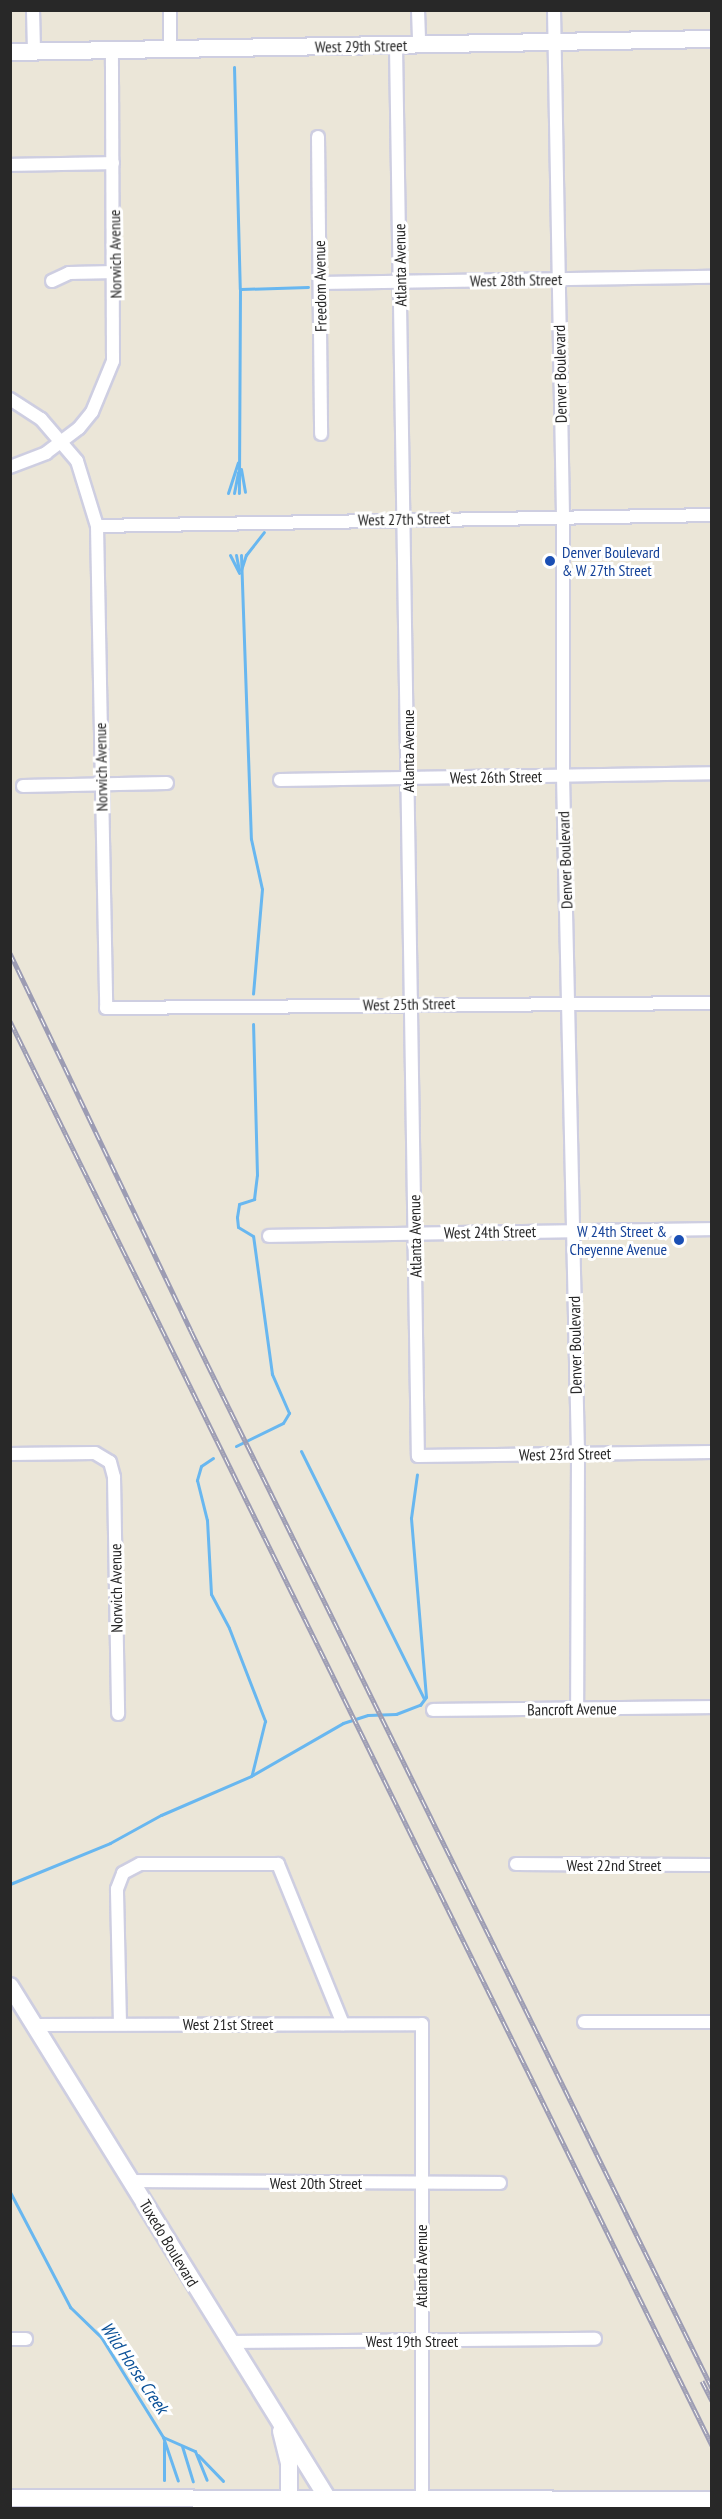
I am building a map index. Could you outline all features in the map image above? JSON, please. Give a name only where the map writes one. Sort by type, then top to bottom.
[{"type":"street","points":[[33,10],[34,51]]},
{"type":"street","points":[[170,10],[170,48]]},
{"type":"street","points":[[418,10],[419,45]]},
{"type":"street","name":"Denver Boulevard","points":[[554,10],[563,517],[563,776],[570,1002],[578,1454],[577,1709]]},
{"type":"street","name":"West 29th Street","points":[[10,52],[711,39]]},
{"type":"street","name":"Atlanta Avenue","points":[[396,45],[418,1456]]},
{"type":"street","name":"Norwich Avenue","points":[[10,466],[45,453],[63,441],[92,412],[114,361],[116,272],[112,50]]},
{"type":"street","name":"Freedom Avenue","points":[[318,137],[321,434]]},
{"type":"street","points":[[10,165],[113,163]]},
{"type":"street","points":[[52,281],[69,273],[116,272]]},
{"type":"street","name":"West 28th Street","points":[[320,283],[711,277]]},
{"type":"street","name":"Norwich Avenue","points":[[10,399],[41,419],[63,441],[81,469],[97,526],[100,785],[106,1008]]},
{"type":"street","name":"West 27th Street","points":[[97,526],[711,514]]},
{"type":"street","name":"West 26th Street","points":[[280,780],[711,773]]},
{"type":"street","points":[[23,786],[167,783]]},
{"type":"street","name":"West 25th Street","points":[[106,1008],[570,1002],[711,1003]]},
{"type":"street","name":"West 24th Street","points":[[268,1236],[711,1229]]},
{"type":"street","name":"West 23rd Street","points":[[418,1456],[711,1452]]},
{"type":"street","name":"Norwich Avenue","points":[[10,1454],[95,1453],[110,1462],[114,1476],[118,1714]]},
{"type":"street","name":"Bancroft Avenue","points":[[433,1710],[711,1707]]},
{"type":"street","points":[[120,2024],[117,1889],[123,1873],[140,1864],[278,1864],[342,2024]]},
{"type":"street","name":"West 22nd Street","points":[[516,1864],[711,1865]]},
{"type":"street","name":"Tuxedo Boulevard","points":[[10,1986],[328,2499]]},
{"type":"street","points":[[584,2022],[711,2022]]},
{"type":"street","name":"Atlanta Avenue","points":[[422,2024],[422,2503]]},
{"type":"street","name":"West 21st Street","points":[[34,2025],[422,2024]]},
{"type":"street","name":"West 20th Street","points":[[132,2181],[500,2183]]},
{"type":"street","points":[[10,2339],[26,2339]]},
{"type":"street","name":"West 19th Street","points":[[229,2342],[595,2339]]},
{"type":"street","points":[[277,2419],[288,2456],[289,2499]]},
{"type":"street","points":[[10,2498],[122,2503],[289,2499],[422,2503],[704,2500]]},
{"type":"waterway","points":[[234,67],[240,289],[239,493]]},
{"type":"waterway","points":[[241,289],[308,287]]},
{"type":"waterway","points":[[228,493],[238,463]]},
{"type":"waterway","points":[[241,469],[245,492]]},
{"type":"waterway","points":[[234,493],[238,472]]},
{"type":"waterway","points":[[241,570],[246,555],[264,532]]},
{"type":"waterway","points":[[230,555],[239,573]]},
{"type":"waterway","points":[[236,555],[239,570]]},
{"type":"waterway","points":[[241,555],[251,839],[262,889],[253,994]]},
{"type":"waterway","points":[[236,1446],[283,1423],[289,1413],[272,1374],[253,1236],[238,1227],[237,1217],[239,1204],[254,1199],[257,1175],[253,1024]]},
{"type":"waterway","points":[[301,1451],[424,1699]]},
{"type":"waterway","points":[[213,1458],[201,1466],[197,1480],[207,1520],[211,1594],[229,1628],[265,1721],[252,1774]]},
{"type":"waterway","points":[[10,1884],[110,1843],[161,1815],[251,1776],[343,1723],[368,1715],[396,1714],[420,1705],[426,1697],[411,1518],[417,1474]]},
{"type":"waterway","name":"Wild Horse Creek","points":[[10,2192],[70,2307],[101,2337],[163,2437],[195,2451],[207,2480]]},
{"type":"waterway","name":"Wild Horse Creek","points":[[163,2437],[178,2481]]},
{"type":"waterway","name":"Wild Horse Creek","points":[[164,2442],[164,2480]]},
{"type":"waterway","name":"Wild Horse Creek","points":[[182,2446],[193,2481]]},
{"type":"waterway","name":"Wild Horse Creek","points":[[198,2455],[223,2481]]},
{"type":"railway","points":[[10,953],[191,1331],[712,2388]]},
{"type":"railway","points":[[10,1021],[712,2445]]},
{"type":"railway","points":[[702,2381],[712,2401]]},
{"type":"place","name":"Denver Boulevard & W 27th Street","points":[[550,561]]},
{"type":"place","name":"W 24th Street & Cheyenne Avenue","points":[[679,1240]]}]
